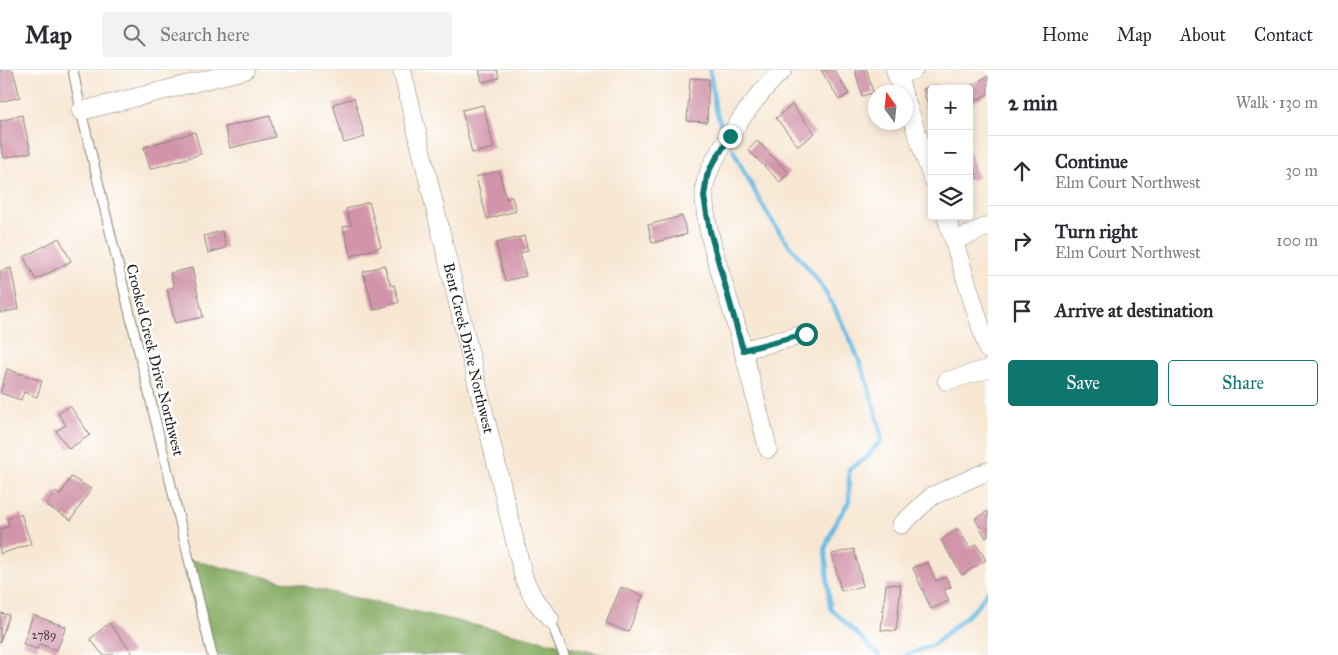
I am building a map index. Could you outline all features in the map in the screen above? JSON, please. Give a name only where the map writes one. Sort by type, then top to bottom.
[{"type":"street","points":[[81,111],[246,70]]},
{"type":"street","name":"Bent Creek Drive Northwest","points":[[402,70],[524,579],[534,599],[550,619]]},
{"type":"street","points":[[768,449],[710,231],[705,208],[705,186],[707,176],[716,156],[762,92],[783,70]]},
{"type":"street","points":[[902,72],[903,85]]},
{"type":"street","points":[[913,122],[931,175]]},
{"type":"street","points":[[947,220],[988,350]]},
{"type":"street","points":[[954,240],[988,226]]},
{"type":"street","points":[[743,350],[806,334]]},
{"type":"street","points":[[947,381],[988,369]]},
{"type":"street","points":[[902,524],[932,496],[988,471]]},
{"type":"lane","name":"Crooked Creek Drive Northwest","points":[[73,70],[81,111],[212,655]]},
{"type":"lane","points":[[550,619],[564,655]]},
{"type":"green space","points":[[182,558],[605,655],[208,655]]},
{"type":"building","points":[[0,70],[13,70],[20,97],[0,102]]},
{"type":"building","points":[[479,70],[497,70],[499,78],[482,82]]},
{"type":"building","points":[[821,70],[834,70],[849,94],[839,100]]},
{"type":"building","points":[[855,70],[867,70],[871,85],[868,85],[868,94],[862,96]]},
{"type":"building","points":[[988,76],[988,94],[973,102],[972,85]]},
{"type":"building","points":[[690,78],[709,79],[707,122],[687,121]]},
{"type":"building","points":[[928,88],[928,105],[923,89]]},
{"type":"building","points":[[354,98],[365,137],[344,143],[333,104]]},
{"type":"building","points":[[483,105],[494,148],[472,153],[462,110]]},
{"type":"building","points":[[792,105],[815,133],[798,146],[776,118]]},
{"type":"building","points":[[22,115],[31,152],[4,158],[0,142],[0,121]]},
{"type":"building","points":[[270,116],[275,137],[230,148],[225,127]]},
{"type":"building","points":[[195,132],[201,154],[150,169],[144,147]]},
{"type":"building","points":[[757,141],[789,173],[780,182],[748,150]]},
{"type":"building","points":[[973,162],[978,178],[973,179]]},
{"type":"building","points":[[499,171],[506,199],[512,197],[516,211],[487,219],[476,177]]},
{"type":"building","points":[[369,202],[381,247],[351,256],[343,227],[351,225],[346,209]]},
{"type":"building","points":[[682,216],[687,234],[652,243],[648,225]]},
{"type":"building","points":[[222,231],[226,248],[208,253],[204,236]]},
{"type":"building","points":[[524,236],[528,251],[520,253],[526,276],[505,281],[496,243]]},
{"type":"building","points":[[59,238],[71,261],[36,280],[24,257]]},
{"type":"building","points":[[384,265],[391,286],[394,285],[399,302],[374,310],[363,272]]},
{"type":"building","points":[[11,268],[19,309],[0,313],[0,271]]},
{"type":"building","points":[[192,268],[203,317],[175,323],[167,289],[174,287],[170,273]]},
{"type":"building","points":[[7,369],[42,381],[37,397],[24,392],[21,400],[0,393]]},
{"type":"building","points":[[70,406],[90,435],[69,449],[56,431],[66,425],[58,414]]},
{"type":"building","points":[[71,477],[91,489],[71,520],[46,505],[55,492],[60,495]]},
{"type":"building","points":[[988,511],[988,537],[986,538],[975,519]]},
{"type":"building","points":[[21,514],[31,544],[0,554],[0,529],[10,526],[7,519]]},
{"type":"building","points":[[958,529],[970,548],[976,544],[986,560],[962,575],[941,540]]},
{"type":"building","points":[[854,549],[863,586],[841,591],[832,554]]},
{"type":"building","points":[[928,562],[936,581],[946,577],[951,587],[944,590],[949,601],[931,609],[913,568]]},
{"type":"building","points":[[886,584],[901,585],[896,631],[881,630]]},
{"type":"building","points":[[621,587],[643,596],[628,632],[606,623]]},
{"type":"building","points":[[0,613],[9,615],[0,642]]},
{"type":"building","points":[[33,615],[66,627],[57,650],[39,644],[37,649],[23,644]]},
{"type":"building","points":[[109,623],[132,652],[127,655],[103,655],[90,639]]},
{"type":"waterway","points":[[710,70],[715,107],[722,129]]},
{"type":"waterway","points":[[733,150],[754,191],[783,237],[822,287],[851,341],[872,399],[882,439],[866,458],[849,469],[849,502],[836,522],[825,548],[830,608],[879,655]]},
{"type":"waterway","points":[[906,655],[933,645],[975,609],[988,591]]},
{"type":"route","points":[[730,136],[716,156],[707,176],[704,197],[710,231],[743,350],[806,334]]}]
